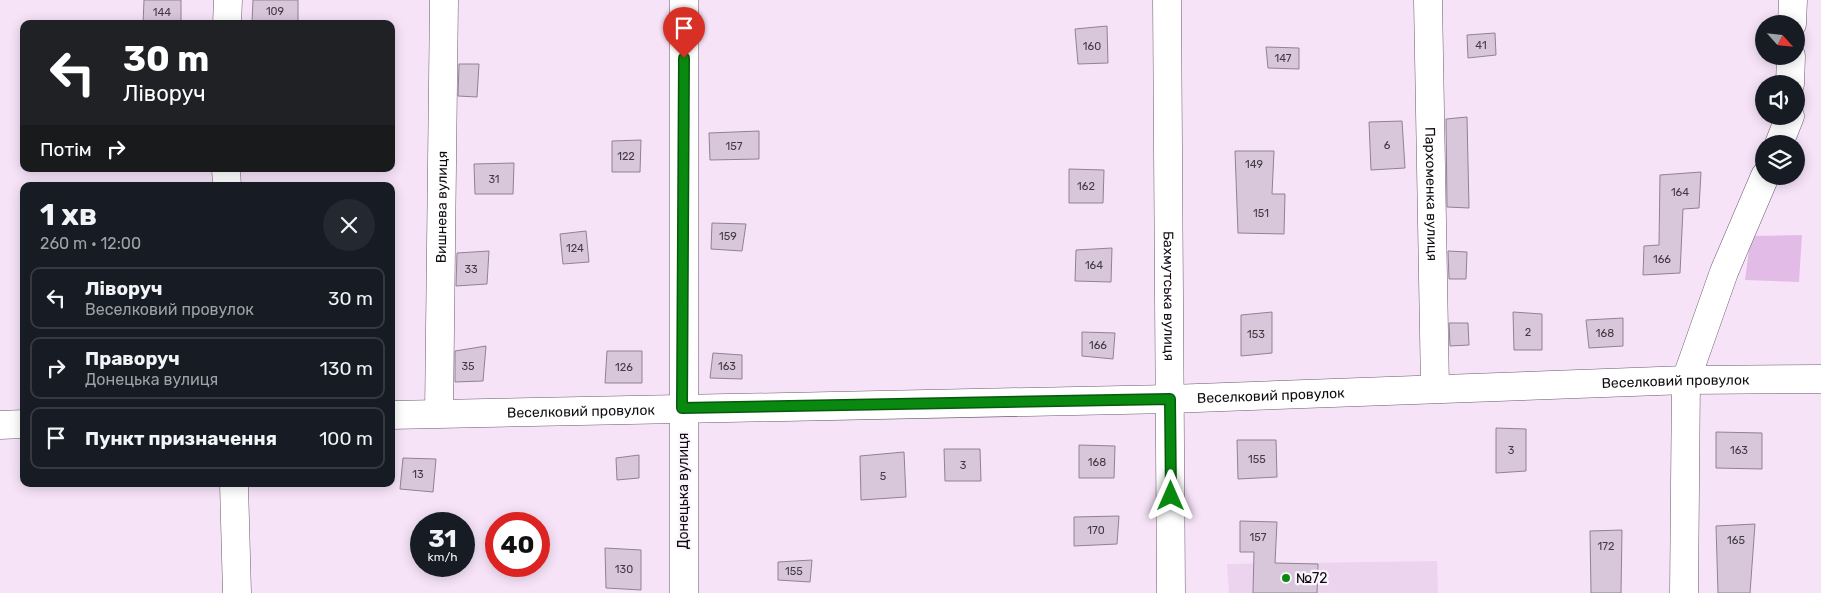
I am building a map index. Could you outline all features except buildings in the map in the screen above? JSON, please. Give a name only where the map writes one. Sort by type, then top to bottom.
[{"type":"street","points":[[227,20],[228,0]]},
{"type":"street","name":"Вишнева вулиця","points":[[439,413],[444,0]]},
{"type":"street","name":"Донецька вулиця","points":[[684,0],[682,408],[684,593]]},
{"type":"street","name":"Бахмутська вулиця","points":[[1167,0],[1172,593]]},
{"type":"street","name":"Пархоменка вулиця","points":[[1428,0],[1435,388]]},
{"type":"street","points":[[1792,15],[1793,0]]},
{"type":"street","points":[[1684,593],[1686,380],[1724,272],[1761,185]]},
{"type":"street","name":"Веселковий провулок","points":[[395,415],[1170,399],[1686,380],[1821,379]]},
{"type":"street","points":[[0,425],[20,424]]},
{"type":"street","points":[[234,487],[237,593]]},
{"type":"shaded area","points":[[1802,235],[1799,282],[1745,280],[1751,236]]},
{"type":"shaded area","points":[[1437,561],[1438,593],[1229,593],[1227,564]]},
{"type":"place","name":"№72","points":[[1286,578]]},
{"type":"route","points":[[684,58],[682,408],[1170,399],[1171,496]]}]
